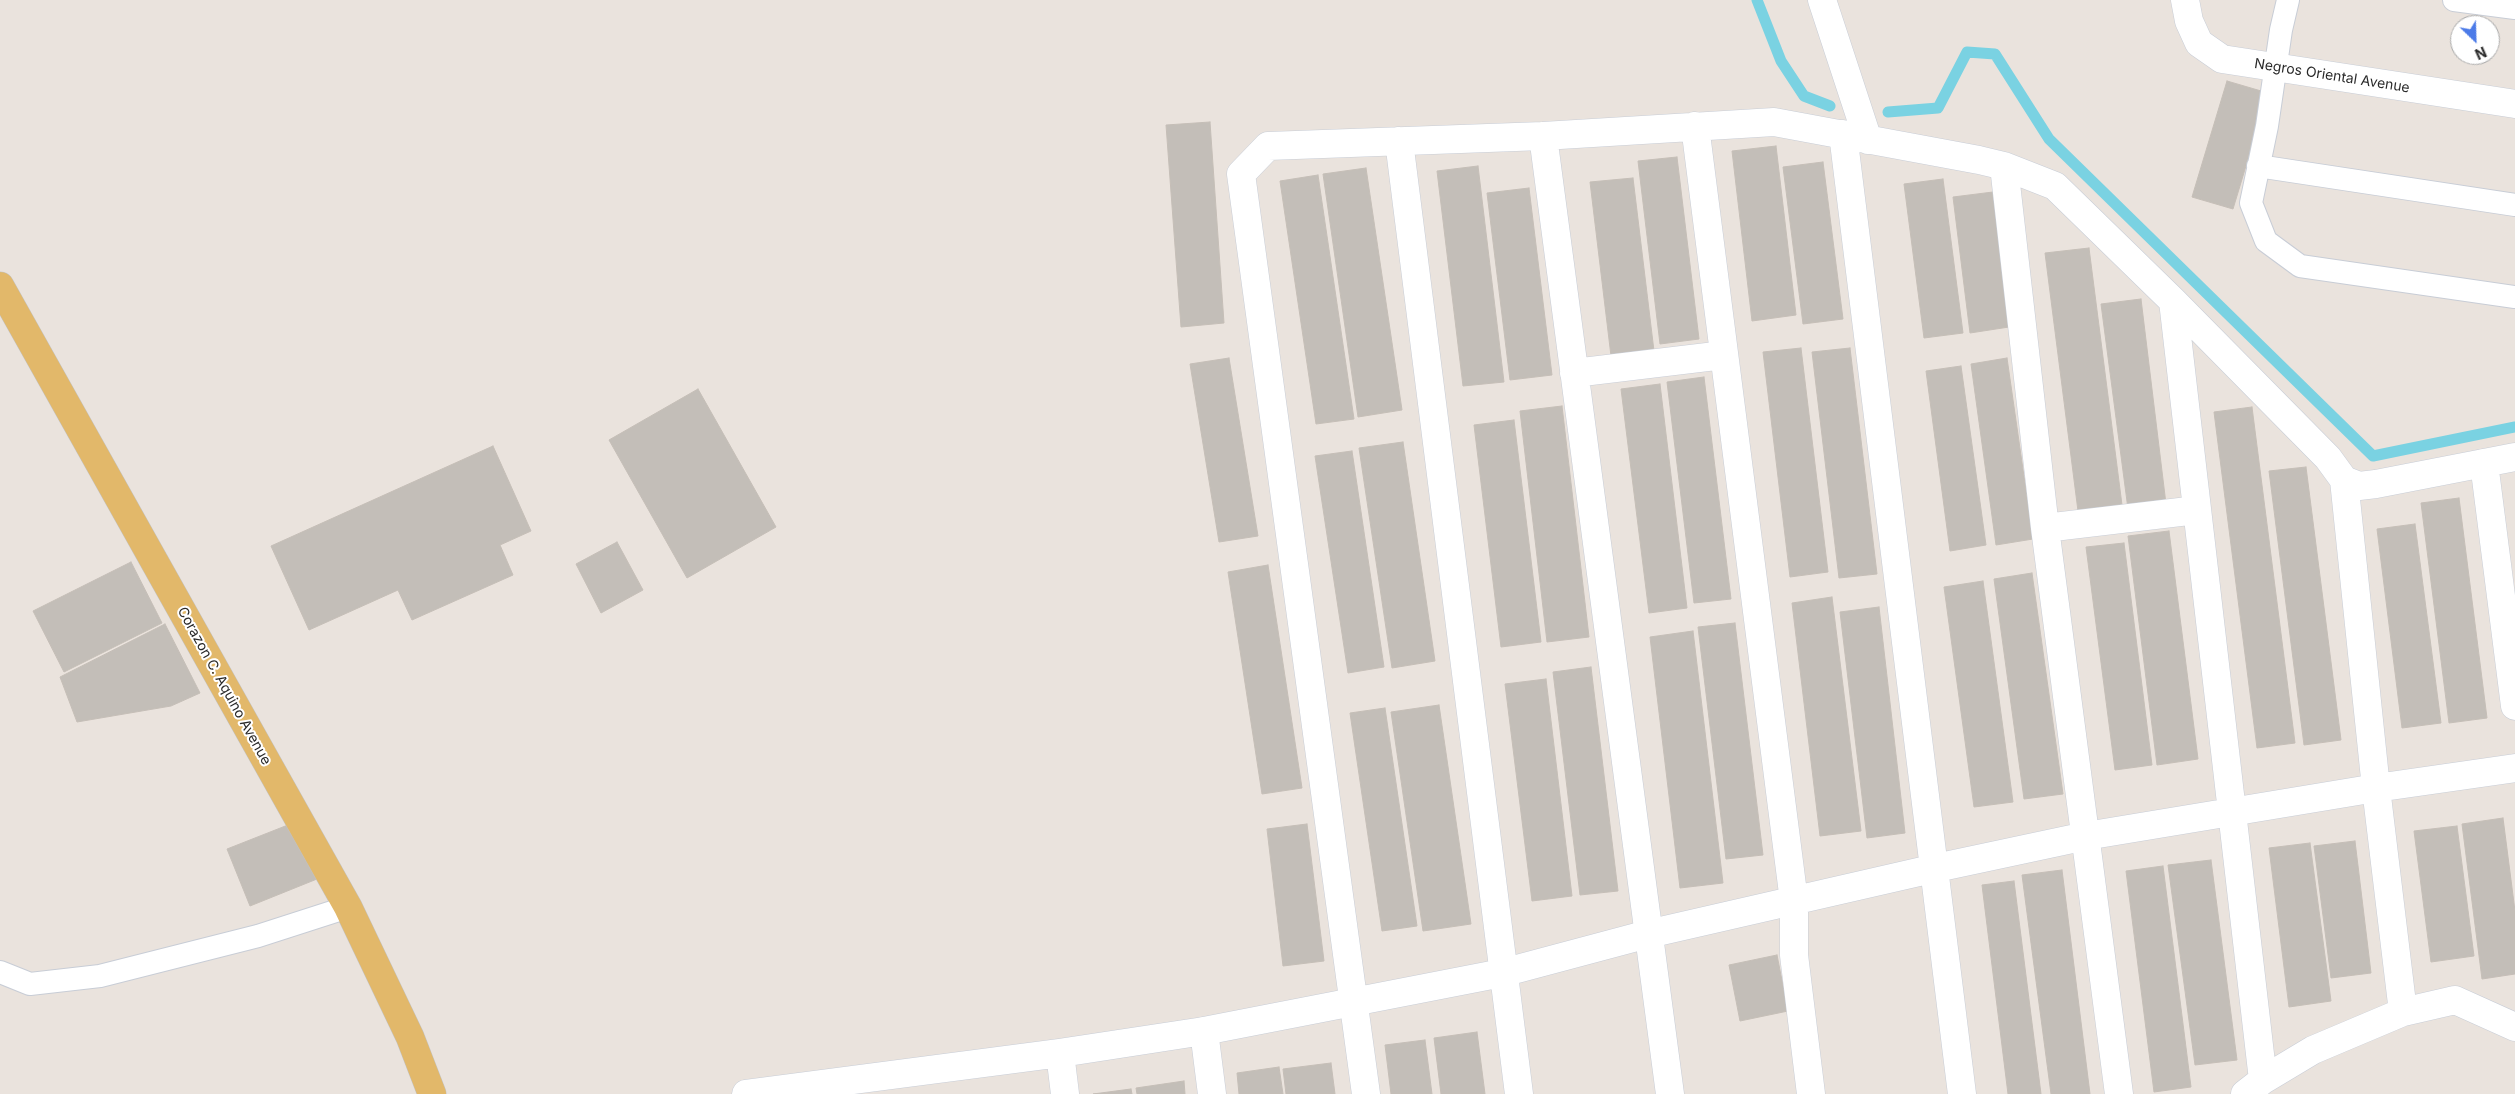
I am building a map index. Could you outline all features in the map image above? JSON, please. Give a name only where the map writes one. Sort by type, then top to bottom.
[{"type":"main road","name":"Corazon C. Aquino Avenue","points":[[0,286],[348,907],[410,1037],[432,1094]]},
{"type":"street","points":[[1822,0],[1856,137],[1962,1094]]},
{"type":"street","name":"Negros Oriental Avenue","points":[[2185,0],[2189,21],[2199,44],[2222,59],[2515,104]]},
{"type":"street","points":[[1366,1094],[1241,174],[1268,146],[1542,136],[1774,122],[2004,166],[2055,186],[2173,301],[2328,458],[2344,480],[2376,788],[2403,1012]]},
{"type":"street","points":[[1695,126],[1794,901],[1794,955],[1812,1094]]},
{"type":"street","points":[[1542,136],[1670,1094]]},
{"type":"street","points":[[1399,141],[1518,1094]]},
{"type":"street","points":[[2004,166],[2045,528],[2119,1094]]},
{"type":"street","points":[[2173,301],[2231,811],[2254,1087],[2313,1050],[2403,1012],[2455,1000],[2515,1027]]},
{"type":"street","points":[[1574,373],[1724,355]]},
{"type":"street","points":[[2344,480],[2359,486],[2515,457]]},
{"type":"street","points":[[2484,463],[2515,706]]},
{"type":"street","points":[[2045,528],[2197,510]]},
{"type":"street","points":[[759,1093],[916,1083],[1060,1053],[1204,1031],[1502,973],[1648,934],[1936,868],[2086,836],[2376,788],[2515,768]]},
{"type":"street","points":[[1204,1031],[1212,1094]]},
{"type":"street","points":[[1060,1053],[1065,1094]]},
{"type":"lane","points":[[2288,0],[2251,203],[2266,242],[2300,266],[2515,297]]},
{"type":"lane","points":[[2454,0],[2515,8]]},
{"type":"lane","points":[[2258,166],[2515,205]]},
{"type":"lane","points":[[0,972],[30,984],[100,976],[258,936],[348,907]]},
{"type":"building","points":[[2227,81],[2268,93],[2233,209],[2192,197]]},
{"type":"building","points":[[1210,122],[1224,323],[1181,327],[1166,125]]},
{"type":"building","points":[[1776,146],[1796,315],[1752,321],[1732,151]]},
{"type":"building","points":[[1677,157],[1699,339],[1660,344],[1638,161]]},
{"type":"building","points":[[1823,162],[1843,319],[1803,324],[1783,167]]},
{"type":"building","points":[[1478,166],[1504,382],[1463,386],[1437,171]]},
{"type":"building","points":[[1366,168],[1402,410],[1358,417],[1323,174]]},
{"type":"building","points":[[1318,175],[1354,419],[1316,424],[1280,181]]},
{"type":"building","points":[[1633,178],[1654,351],[1611,356],[1590,182]]},
{"type":"building","points":[[1943,179],[1963,333],[1924,338],[1904,184]]},
{"type":"building","points":[[1529,188],[1552,375],[1510,380],[1487,193]]},
{"type":"building","points":[[1993,192],[2009,327],[1970,333],[1953,197]]},
{"type":"building","points":[[2089,248],[2122,505],[2078,511],[2045,253]]},
{"type":"building","points":[[2141,299],[2166,504],[2128,509],[2101,304]]},
{"type":"building","points":[[1801,348],[1828,572],[1790,577],[1763,352]]},
{"type":"building","points":[[1850,348],[1877,574],[1839,578],[1812,352]]},
{"type":"building","points":[[1229,358],[1258,536],[1219,542],[1190,364]]},
{"type":"building","points":[[2007,358],[2033,539],[1996,545],[1971,364]]},
{"type":"building","points":[[1961,366],[1986,545],[1950,551],[1926,371]]},
{"type":"building","points":[[1704,377],[1731,599],[1694,603],[1667,382]]},
{"type":"building","points":[[1660,384],[1687,608],[1649,613],[1621,389]]},
{"type":"building","points":[[698,389],[776,527],[687,578],[609,440]]},
{"type":"building","points":[[1562,406],[1589,637],[1547,642],[1520,411]]},
{"type":"building","points":[[2252,407],[2295,743],[2257,748],[2214,412]]},
{"type":"building","points":[[1514,420],[1541,642],[1501,647],[1474,425]]},
{"type":"building","points":[[1403,442],[1435,661],[1392,668],[1359,448]]},
{"type":"building","points":[[493,446],[531,531],[500,545],[513,575],[412,620],[398,590],[309,630],[271,546]]},
{"type":"building","points":[[1352,451],[1384,667],[1348,673],[1315,456]]},
{"type":"building","points":[[2306,467],[2341,740],[2304,745],[2269,471]]},
{"type":"building","points":[[2459,498],[2487,718],[2449,723],[2421,503]]},
{"type":"building","points":[[2415,524],[2441,723],[2402,728],[2377,529]]},
{"type":"building","points":[[2169,531],[2198,759],[2157,765],[2128,536]]},
{"type":"building","points":[[617,542],[643,590],[601,613],[576,564]]},
{"type":"building","points":[[2124,543],[2152,765],[2115,770],[2086,547]]},
{"type":"building","points":[[131,562],[162,623],[64,672],[33,611]]},
{"type":"building","points":[[1268,565],[1302,788],[1262,794],[1228,572]]},
{"type":"building","points":[[2032,573],[2063,794],[2024,799],[1994,579]]},
{"type":"building","points":[[1983,581],[2013,802],[1974,807],[1944,587]]},
{"type":"building","points":[[1832,597],[1861,831],[1820,836],[1792,603]]},
{"type":"building","points":[[1879,607],[1905,833],[1867,838],[1840,612]]},
{"type":"building","points":[[1735,623],[1763,855],[1726,859],[1698,627]]},
{"type":"building","points":[[165,624],[200,693],[171,706],[77,722],[60,677]]},
{"type":"building","points":[[1693,631],[1723,883],[1680,888],[1650,637]]},
{"type":"building","points":[[1591,667],[1618,891],[1580,895],[1553,672]]},
{"type":"building","points":[[1546,679],[1572,896],[1532,901],[1505,684]]},
{"type":"building","points":[[1439,705],[1471,924],[1423,931],[1391,712]]},
{"type":"building","points":[[1385,708],[1417,926],[1382,931],[1350,713]]},
{"type":"building","points":[[2503,818],[2515,911],[2515,974],[2482,979],[2462,824]]},
{"type":"building","points":[[293,823],[317,879],[250,906],[227,849]]},
{"type":"building","points":[[1307,824],[1324,961],[1283,966],[1267,829]]},
{"type":"building","points":[[2457,826],[2474,956],[2431,962],[2414,831]]},
{"type":"building","points":[[2355,841],[2371,973],[2331,978],[2314,846]]},
{"type":"building","points":[[2310,843],[2331,1001],[2289,1007],[2269,848]]},
{"type":"building","points":[[2211,860],[2237,1060],[2195,1065],[2168,865]]},
{"type":"building","points":[[2163,866],[2191,1087],[2154,1092],[2126,871]]},
{"type":"building","points":[[2062,870],[2090,1094],[2051,1094],[2022,875]]},
{"type":"building","points":[[2014,881],[2041,1094],[2008,1094],[1982,885]]},
{"type":"building","points":[[1777,955],[1788,1011],[1740,1021],[1729,965]]},
{"type":"building","points":[[1477,1032],[1485,1094],[1441,1094],[1434,1038]]},
{"type":"building","points":[[1425,1040],[1432,1094],[1391,1094],[1385,1045]]},
{"type":"building","points":[[1331,1063],[1335,1094],[1286,1094],[1283,1069]]},
{"type":"building","points":[[1279,1067],[1283,1094],[1239,1094],[1237,1073]]},
{"type":"building","points":[[1184,1081],[1185,1094],[1137,1094],[1136,1088]]},
{"type":"building","points":[[1131,1089],[1132,1094],[1093,1094]]},
{"type":"waterway","points":[[1757,0],[1781,61],[1804,96],[1830,106]]},
{"type":"waterway","points":[[1888,112],[1938,108],[1967,52],[1995,54],[2049,139],[2373,456],[2515,427]]}]
